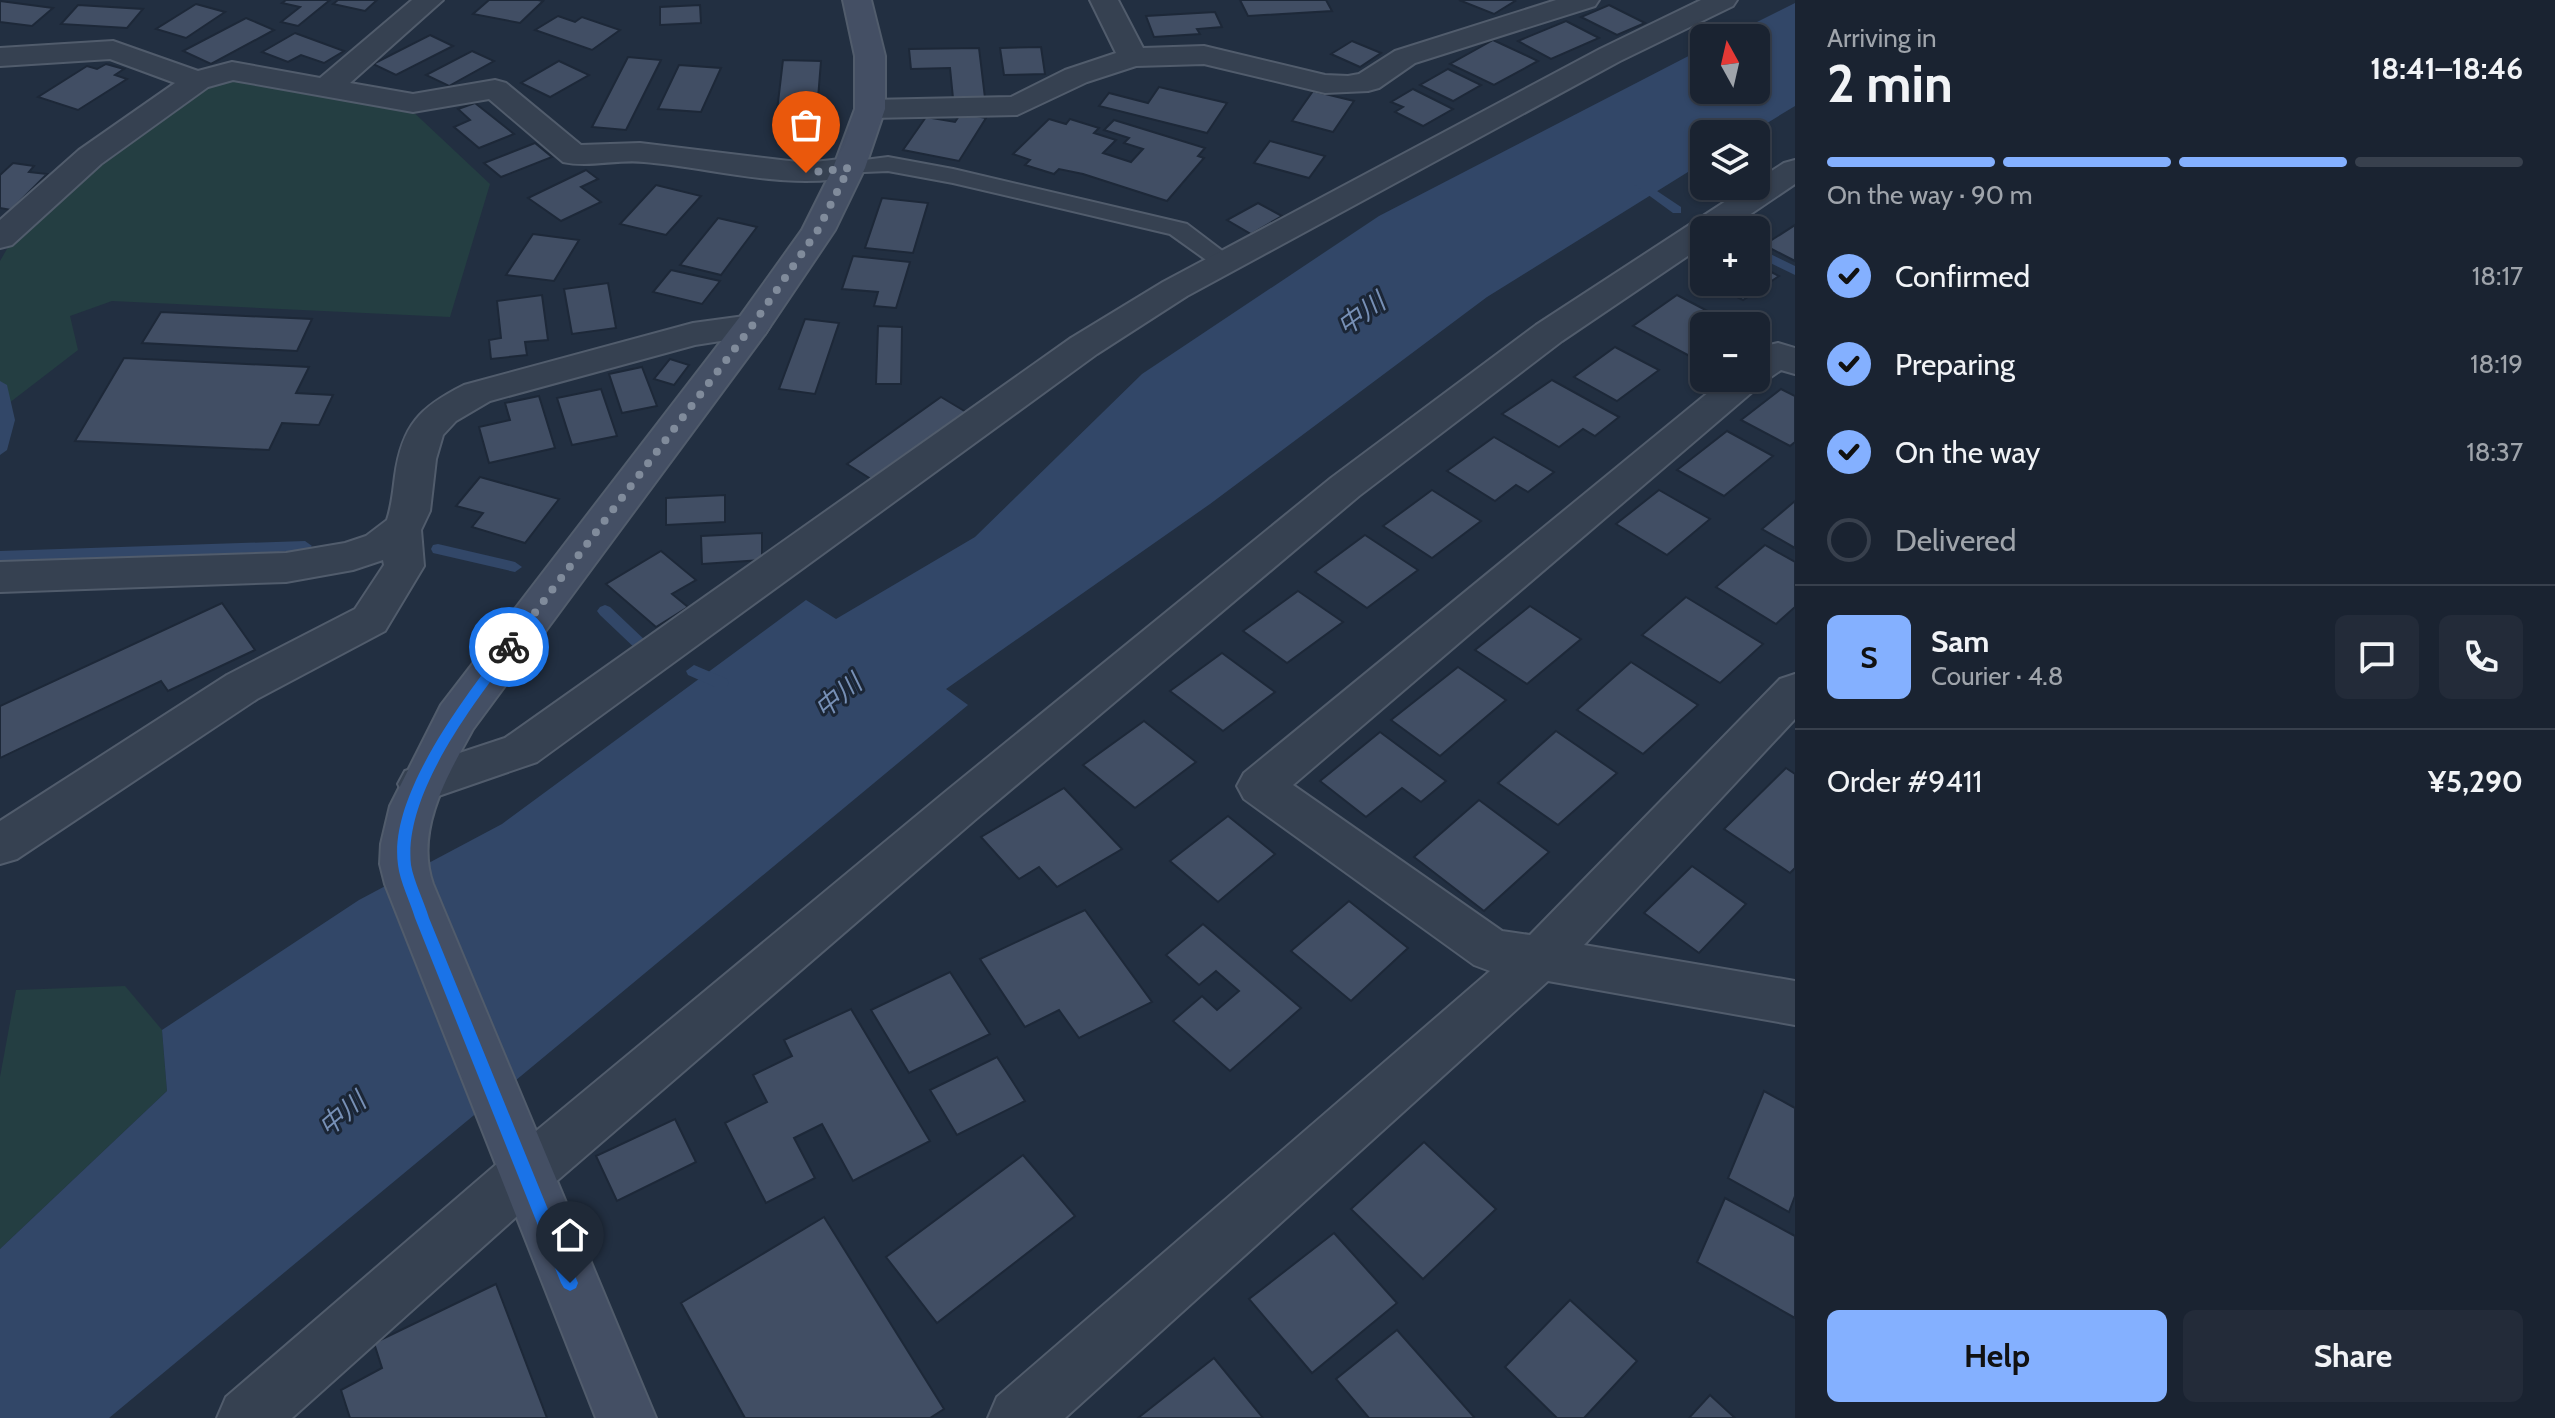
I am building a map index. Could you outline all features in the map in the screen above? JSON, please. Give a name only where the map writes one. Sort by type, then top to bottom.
[{"type":"main road","points":[[626,1418],[422,918],[404,865],[408,823],[421,784],[457,717],[752,326],[818,230],[849,168],[870,109],[870,56],[857,0]]},
{"type":"street","points":[[326,88],[429,0]]},
{"type":"street","points":[[1104,0],[1133,57]]},
{"type":"street","points":[[870,109],[1017,106],[1076,76],[1133,57],[1204,55],[1325,84],[1368,82],[1405,57],[1585,0]]},
{"type":"street","points":[[421,784],[521,750],[1084,346],[1225,262],[1610,55],[1723,0]]},
{"type":"street","points":[[0,57],[113,50],[197,81]]},
{"type":"street","points":[[1,235],[90,157],[197,81],[232,71],[413,103],[495,89],[574,155],[640,152],[806,173],[849,168]]},
{"type":"street","points":[[247,1418],[525,1174],[960,806],[1345,487],[1549,333],[1795,170]]},
{"type":"street","points":[[0,577],[291,568],[349,557],[381,545],[401,530],[410,512],[418,445],[431,422],[447,408],[477,393],[679,338],[752,326]]},
{"type":"street","points":[[1770,361],[1778,354],[1795,363]]},
{"type":"street","points":[[1732,392],[1260,786],[1491,950],[1795,1003]]},
{"type":"street","points":[[0,845],[242,687],[370,620],[404,566],[401,530]]},
{"type":"street","points":[[1018,1418],[1057,1387],[1539,959],[1795,691]]},
{"type":"lane","points":[[849,168],[888,164],[940,173],[1178,229],[1225,262]]},
{"type":"green space","points":[[231,79],[408,107],[490,184],[450,317],[112,301],[70,316],[78,350],[0,410],[0,261],[15,235],[97,161],[202,86]]},
{"type":"green space","points":[[125,986],[162,1030],[167,1091],[0,1249],[0,1077],[16,990]]},
{"type":"water","name":"中川","points":[[1795,3],[1795,106],[1770,121],[1690,120],[1690,171],[1487,297],[1210,504],[946,689],[968,705],[109,1418],[0,1418],[0,1249],[167,1091],[162,1030],[359,900],[502,824],[806,600],[836,619],[975,537],[1142,374],[1379,216],[1690,55],[1690,104],[1770,104],[1770,24],[1753,24]]},
{"type":"building","points":[[286,0],[330,0],[298,26],[281,22],[300,7],[282,3]]},
{"type":"building","points":[[338,0],[377,0],[365,11],[333,4]]},
{"type":"building","points":[[489,0],[543,1],[520,23],[473,14]]},
{"type":"building","points":[[1240,0],[1326,0],[1332,11],[1248,16]]},
{"type":"building","points":[[1459,0],[1513,0],[1515,1],[1494,14]]},
{"type":"building","points":[[0,1],[53,8],[32,26],[0,22]]},
{"type":"building","points":[[196,4],[225,12],[186,38],[156,29]]},
{"type":"building","points":[[78,5],[143,9],[127,28],[61,24]]},
{"type":"building","points":[[700,5],[701,23],[660,25],[660,7]]},
{"type":"building","points":[[1609,5],[1645,23],[1617,35],[1581,17]]},
{"type":"building","points":[[1215,12],[1222,27],[1197,29],[1200,34],[1154,37],[1146,16]]},
{"type":"building","points":[[558,16],[575,22],[582,17],[620,30],[592,50],[535,30]]},
{"type":"building","points":[[246,18],[274,30],[211,64],[183,51]]},
{"type":"building","points":[[1566,21],[1599,38],[1551,59],[1518,41]]},
{"type":"building","points":[[295,33],[344,51],[324,63],[301,55],[288,62],[262,52]]},
{"type":"building","points":[[430,35],[453,46],[396,75],[373,64]]},
{"type":"building","points":[[1493,40],[1538,61],[1494,85],[1450,64]]},
{"type":"building","points":[[1352,41],[1381,53],[1360,67],[1331,54]]},
{"type":"building","points":[[1041,47],[1045,74],[1004,75],[1000,48]]},
{"type":"building","points":[[979,48],[985,98],[953,98],[950,68],[911,69],[909,49]]},
{"type":"building","points":[[472,51],[494,61],[449,86],[426,75]]},
{"type":"building","points":[[628,57],[661,60],[626,130],[592,127]]},
{"type":"building","points":[[783,60],[821,61],[817,111],[777,111]]},
{"type":"building","points":[[559,61],[589,75],[550,97],[521,83]]},
{"type":"building","points":[[106,64],[124,69],[115,75],[127,79],[78,110],[38,97],[87,66],[97,69]]},
{"type":"building","points":[[679,65],[721,68],[701,112],[658,109]]},
{"type":"building","points":[[1448,69],[1481,85],[1453,101],[1420,85]]},
{"type":"building","points":[[1159,87],[1227,103],[1207,133],[1099,106],[1109,93],[1148,103]]},
{"type":"building","points":[[1413,89],[1453,109],[1423,126],[1395,112],[1403,107],[1391,102]]},
{"type":"building","points":[[1313,91],[1354,101],[1333,132],[1292,121]]},
{"type":"building","points":[[475,103],[514,134],[479,148],[454,127],[470,120],[458,109]]},
{"type":"building","points":[[961,113],[986,118],[959,161],[903,150],[926,117],[955,122]]},
{"type":"building","points":[[1049,119],[1066,124],[1070,119],[1099,128],[1094,133],[1116,140],[1103,153],[1131,162],[1143,149],[1124,143],[1129,138],[1104,130],[1114,120],[1205,148],[1198,156],[1204,158],[1167,201],[1083,174],[1059,169],[1054,174],[1025,165],[1030,160],[1013,154]]},
{"type":"building","points":[[1270,141],[1325,156],[1309,178],[1254,163]]},
{"type":"building","points":[[535,143],[552,157],[501,177],[484,163]]},
{"type":"building","points":[[13,163],[34,166],[29,172],[47,174],[11,210],[0,208],[0,175]]},
{"type":"building","points":[[586,170],[598,179],[581,187],[601,202],[561,221],[528,198]]},
{"type":"building","points":[[656,185],[701,196],[666,235],[620,224]]},
{"type":"building","points":[[882,198],[928,203],[913,253],[865,248]]},
{"type":"building","points":[[1258,203],[1282,216],[1251,234],[1227,220]]},
{"type":"building","points":[[718,218],[757,227],[721,275],[680,265]]},
{"type":"building","points":[[1795,225],[1795,261],[1770,248],[1770,241]]},
{"type":"building","points":[[533,234],[579,240],[554,281],[506,275]]},
{"type":"building","points":[[853,256],[910,262],[896,308],[874,306],[878,292],[842,289]]},
{"type":"building","points":[[671,270],[720,281],[702,304],[653,292]]},
{"type":"building","points":[[1770,271],[1779,276],[1770,282]]},
{"type":"building","points":[[608,283],[616,328],[572,334],[564,289]]},
{"type":"building","points":[[542,295],[548,340],[525,342],[527,355],[491,359],[489,340],[501,338],[497,301]]},
{"type":"building","points":[[1677,295],[1709,312],[1690,312],[1690,356],[1633,326]]},
{"type":"building","points":[[161,312],[312,319],[297,351],[142,343]]},
{"type":"building","points":[[805,319],[839,323],[815,394],[779,389]]},
{"type":"building","points":[[878,326],[902,327],[901,384],[876,384]]},
{"type":"building","points":[[1615,347],[1659,370],[1617,401],[1574,377]]},
{"type":"building","points":[[124,358],[309,367],[296,393],[333,395],[319,425],[282,423],[269,450],[75,441]]},
{"type":"building","points":[[670,359],[689,365],[674,385],[654,379]]},
{"type":"building","points":[[642,367],[657,406],[622,413],[609,374]]},
{"type":"building","points":[[1552,380],[1619,417],[1595,436],[1583,429],[1559,447],[1502,414]]},
{"type":"building","points":[[601,389],[617,436],[572,445],[557,398]]},
{"type":"building","points":[[1781,389],[1795,396],[1795,442],[1790,446],[1741,420]]},
{"type":"building","points":[[539,396],[555,448],[489,463],[479,427],[510,420],[505,403]]},
{"type":"building","points":[[941,397],[966,412],[871,479],[847,464]]},
{"type":"building","points":[[1727,431],[1773,456],[1724,496],[1677,470]]},
{"type":"building","points":[[1494,437],[1554,472],[1528,492],[1516,485],[1495,501],[1447,471]]},
{"type":"building","points":[[480,477],[559,499],[525,543],[472,527],[483,513],[456,506]]},
{"type":"building","points":[[1432,490],[1481,521],[1432,558],[1383,526]]},
{"type":"building","points":[[1659,490],[1710,519],[1667,555],[1616,524]]},
{"type":"building","points":[[725,495],[725,522],[666,525],[666,498]]},
{"type":"building","points":[[1795,501],[1795,548],[1762,529]]},
{"type":"building","points":[[762,533],[762,560],[702,564],[701,536]]},
{"type":"building","points":[[1365,535],[1418,570],[1367,608],[1315,572]]},
{"type":"building","points":[[1765,545],[1795,562],[1795,607],[1776,624],[1716,587]]},
{"type":"building","points":[[661,551],[696,580],[672,594],[688,607],[656,627],[606,584]]},
{"type":"building","points":[[1298,591],[1343,622],[1287,663],[1243,631]]},
{"type":"building","points":[[1686,597],[1763,644],[1720,683],[1642,635]]},
{"type":"building","points":[[222,603],[255,650],[168,691],[161,681],[0,758],[0,706]]},
{"type":"building","points":[[1530,606],[1581,639],[1527,684],[1475,650]]},
{"type":"building","points":[[1222,653],[1275,692],[1223,731],[1170,691]]},
{"type":"building","points":[[1631,662],[1698,705],[1643,754],[1577,710]]},
{"type":"building","points":[[1458,667],[1506,700],[1440,756],[1391,720]]},
{"type":"building","points":[[1144,721],[1196,762],[1135,808],[1083,765]]},
{"type":"building","points":[[1556,731],[1617,773],[1558,825],[1498,783]]},
{"type":"building","points":[[1380,732],[1446,781],[1421,802],[1402,788],[1366,817],[1320,781]]},
{"type":"building","points":[[1786,768],[1795,774],[1795,868],[1790,873],[1724,829]]},
{"type":"building","points":[[1064,788],[1122,849],[1057,887],[1039,867],[1019,879],[981,837]]},
{"type":"building","points":[[1479,800],[1549,852],[1484,911],[1414,857]]},
{"type":"building","points":[[1228,816],[1275,854],[1218,902],[1170,861]]},
{"type":"building","points":[[1692,866],[1746,904],[1699,953],[1644,913]]},
{"type":"building","points":[[1349,901],[1408,948],[1351,1001],[1291,951]]},
{"type":"building","points":[[1085,910],[1152,1002],[1079,1038],[1059,1010],[1025,1027],[980,959]]},
{"type":"building","points":[[1203,924],[1301,1008],[1230,1071],[1173,1021],[1202,996],[1217,1010],[1239,991],[1216,971],[1199,985],[1166,955]]},
{"type":"building","points":[[950,972],[990,1034],[909,1073],[871,1010]]},
{"type":"building","points":[[851,1009],[930,1141],[853,1181],[822,1124],[794,1138],[815,1178],[766,1203],[725,1123],[767,1102],[753,1075],[792,1056],[784,1040]]},
{"type":"building","points":[[997,1057],[1025,1101],[957,1135],[930,1090]]},
{"type":"building","points":[[1764,1091],[1795,1108],[1795,1196],[1789,1212],[1728,1178]]},
{"type":"building","points":[[675,1119],[696,1162],[617,1201],[596,1156]]},
{"type":"building","points":[[1424,1142],[1496,1209],[1423,1279],[1351,1209]]},
{"type":"building","points":[[1023,1155],[1075,1216],[937,1323],[886,1257]]},
{"type":"building","points":[[1725,1198],[1795,1236],[1795,1318],[1697,1262]]},
{"type":"building","points":[[824,1217],[944,1409],[930,1418],[745,1418],[681,1303]]},
{"type":"building","points":[[1334,1233],[1397,1303],[1312,1373],[1249,1299]]},
{"type":"building","points":[[496,1284],[547,1418],[350,1418],[341,1390],[382,1368],[374,1343]]},
{"type":"building","points":[[1570,1300],[1637,1361],[1584,1418],[1557,1418],[1505,1367]]},
{"type":"building","points":[[1397,1330],[1473,1418],[1369,1418],[1336,1379]]},
{"type":"building","points":[[1214,1358],[1263,1418],[1138,1418]]},
{"type":"building","points":[[1710,1395],[1735,1418],[1689,1418]]},
{"type":"waterway","points":[[1636,181],[1677,210]]},
{"type":"waterway","points":[[1770,258],[1795,271]]},
{"type":"waterway","points":[[0,385],[8,420],[0,450]]},
{"type":"waterway","points":[[0,556],[305,546]]},
{"type":"waterway","points":[[438,549],[515,567]]},
{"type":"waterway","points":[[605,611],[644,648]]},
{"type":"waterway","points":[[694,671],[721,683]]},
{"type":"way so far","points":[[509,647],[752,326],[818,230],[849,168],[806,173]]},
{"type":"route","points":[[509,647],[457,717],[421,784],[408,823],[404,865],[422,918],[570,1283]]}]
